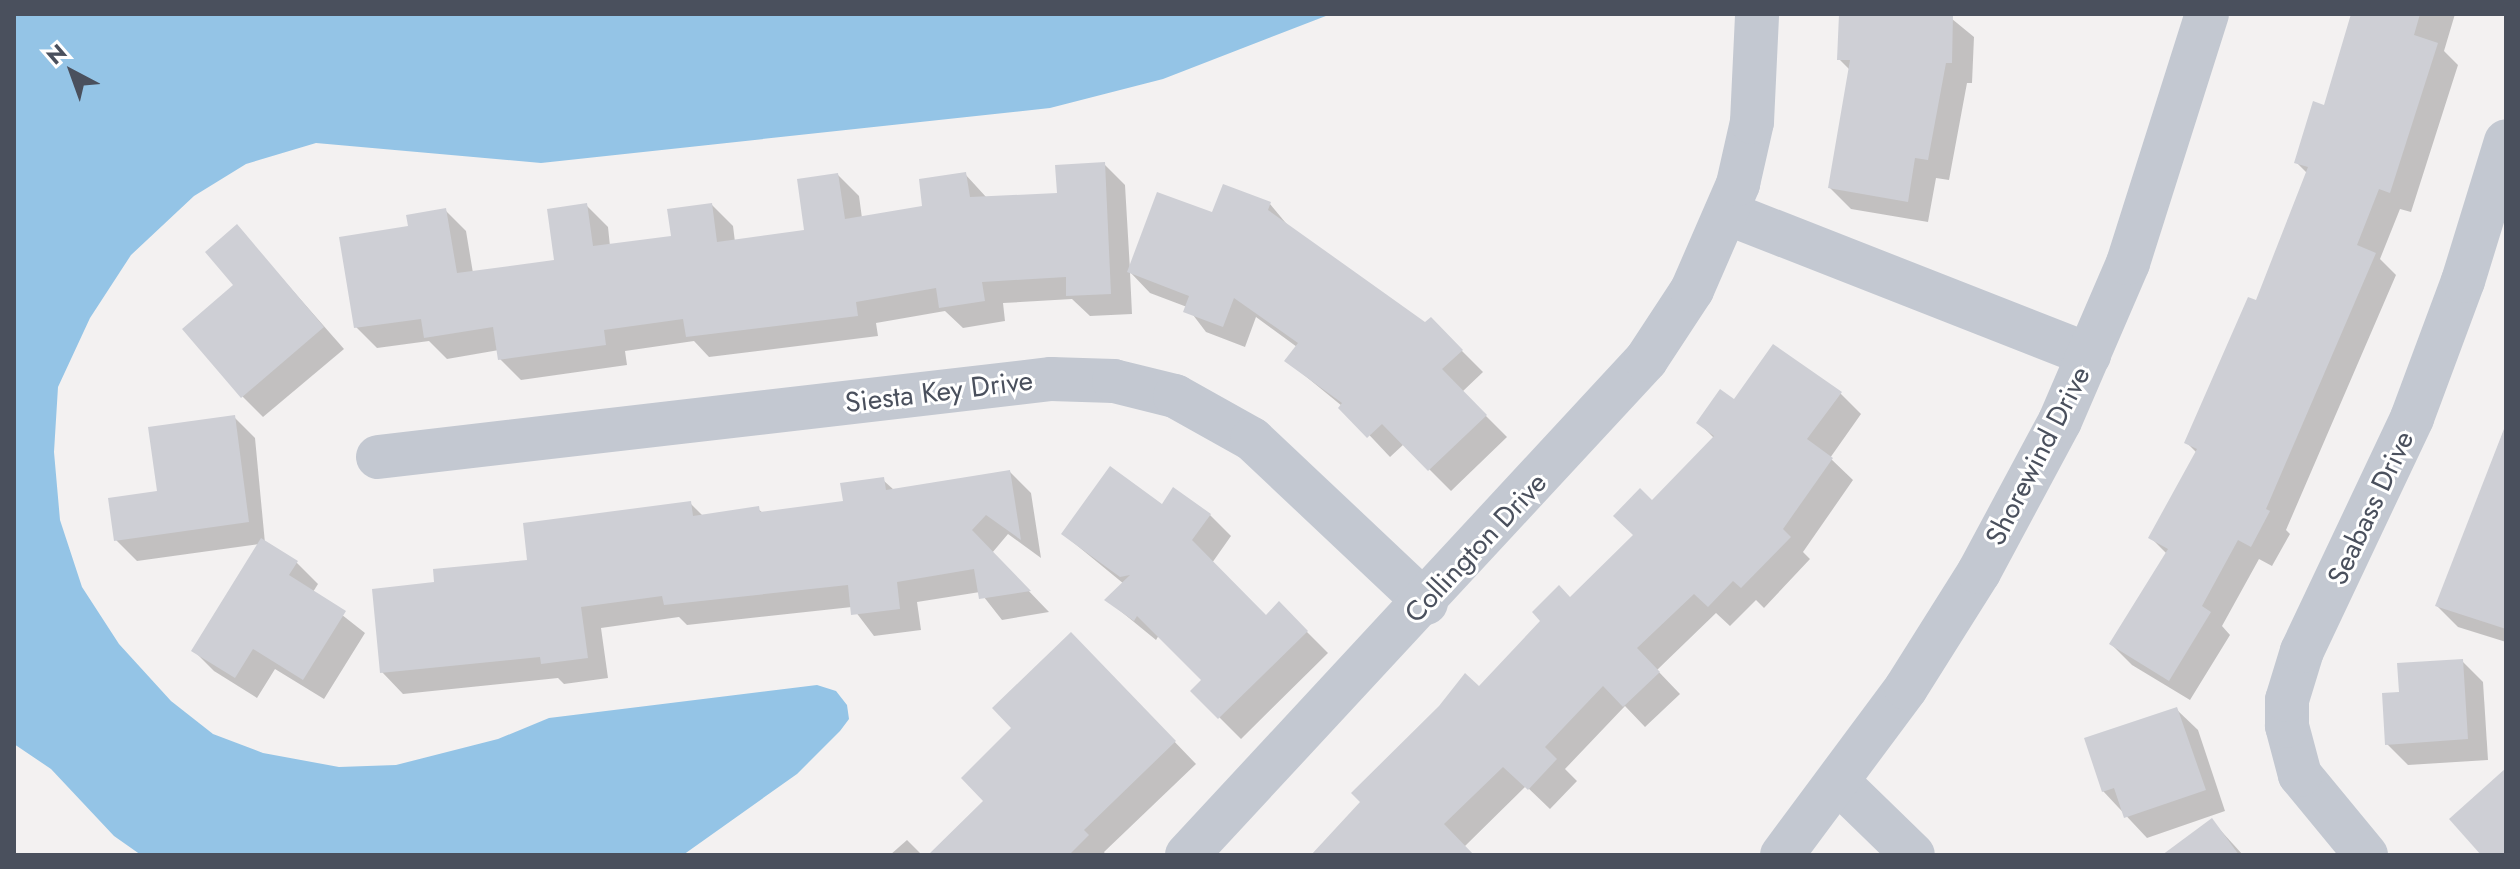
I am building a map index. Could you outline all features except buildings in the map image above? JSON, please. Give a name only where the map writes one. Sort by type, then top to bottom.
[{"type":"street","name":"Collington Drive","points":[[1187,855],[1426,603],[1646,360],[1692,290],[1727,213],[1752,122],[1757,14]]},
{"type":"street","name":"Shorewind Drive","points":[[1782,855],[1839,783],[1979,572],[2089,355],[2173,133],[2207,14]]},
{"type":"street","name":"Seabass Drive","points":[[2366,855],[2300,775],[2287,726],[2287,700],[2302,651],[2412,418],[2463,281],[2506,141]]},
{"type":"street","points":[[1727,213],[2089,355]]},
{"type":"street","name":"Siesta Key Drive","points":[[378,457],[1051,379],[1114,381],[1175,396],[1252,439],[1426,603]]},
{"type":"street","points":[[1839,783],[1913,855]]},
{"type":"water","points":[[14,14],[1331,14],[1163,79],[1050,108],[541,163],[316,143],[246,164],[194,196],[131,255],[90,318],[58,387],[54,452],[60,520],[82,587],[119,644],[171,701],[213,734],[263,753],[339,767],[396,765],[498,739],[549,718],[817,685],[836,691],[847,705],[849,719],[797,774],[683,855],[141,855],[114,836],[51,769],[14,744]]}]
